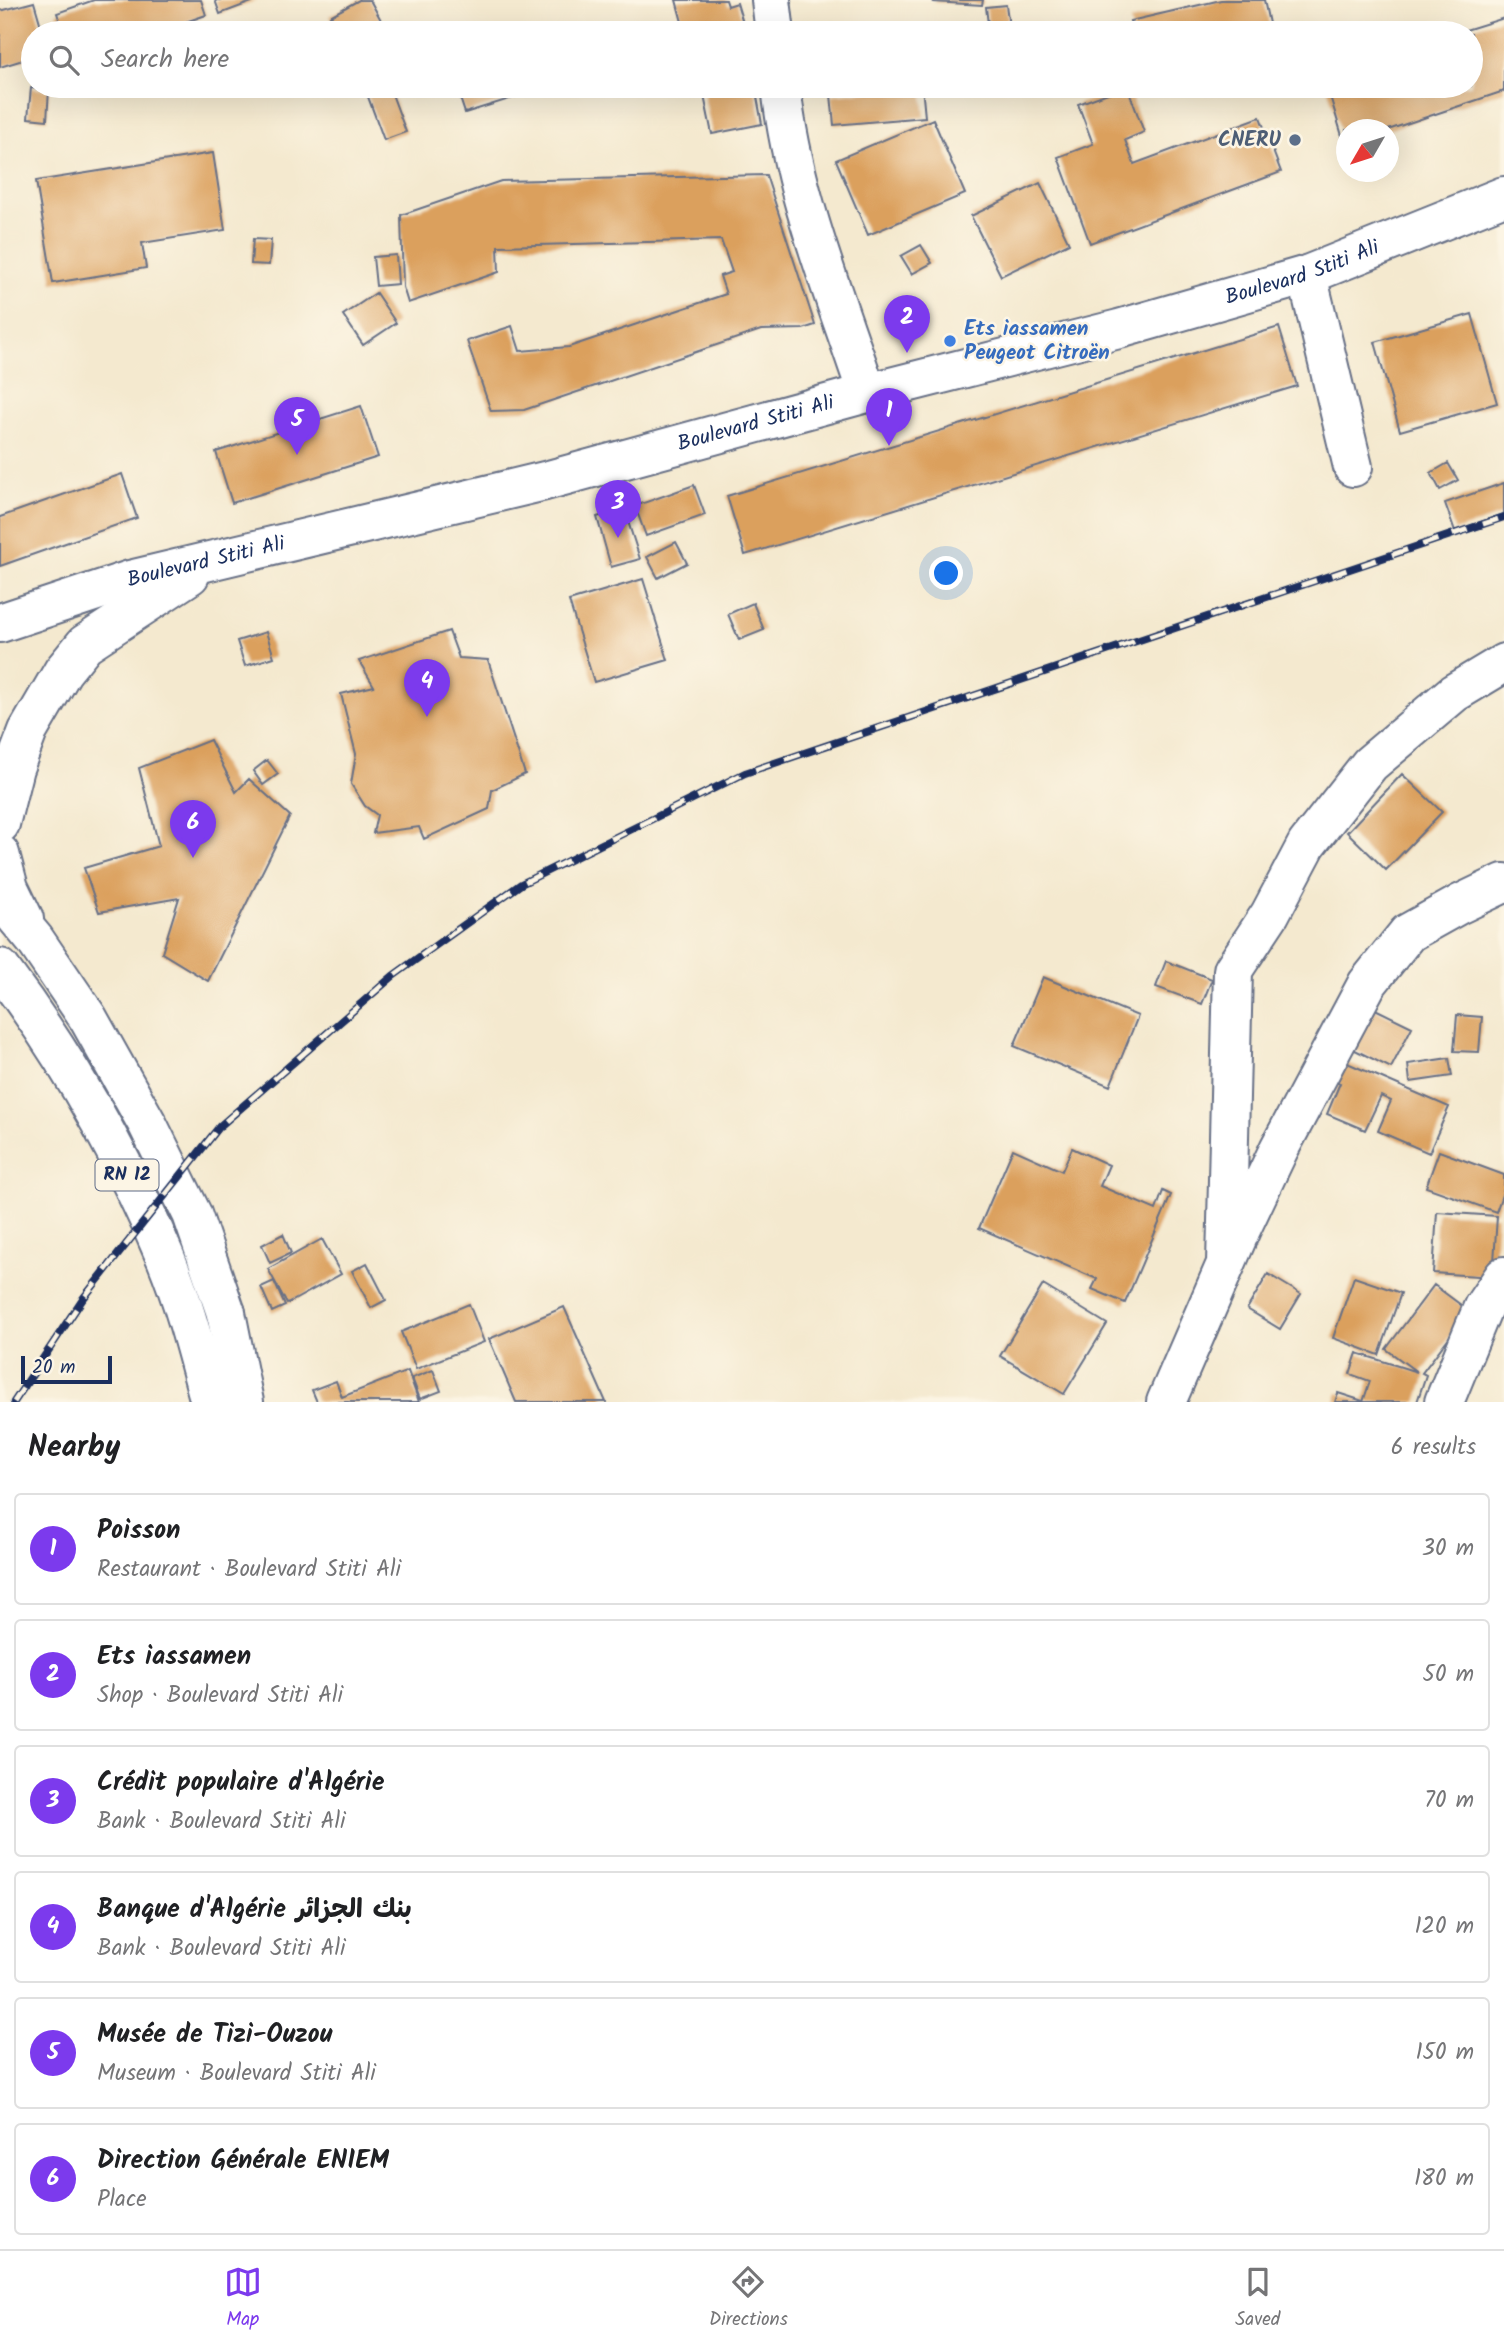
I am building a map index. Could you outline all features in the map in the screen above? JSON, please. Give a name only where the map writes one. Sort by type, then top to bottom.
[{"type":"main road","points":[[771,0],[774,21]]},
{"type":"main road","points":[[782,98],[803,201],[867,393]]},
{"type":"main road","name":"Boulevard Stiti Ali","points":[[4,626],[130,580],[545,481],[867,393],[1119,329],[1307,275],[1504,195]]},
{"type":"main road","points":[[1307,275],[1353,467]]},
{"type":"main road","points":[[0,824],[14,768],[28,731],[63,671],[85,644],[210,562]]},
{"type":"main road","points":[[1226,1264],[1233,970],[1270,914],[1307,844],[1370,764],[1454,693],[1504,663]]},
{"type":"main road","points":[[0,854],[9,887],[35,940]]},
{"type":"main road","points":[[1166,1402],[1279,1149],[1367,985],[1408,933],[1504,883]]},
{"type":"main road","name":"RN 12","points":[[0,898],[35,940],[88,1018],[148,1125],[192,1214],[226,1313],[244,1402]]},
{"type":"main road","name":"RN 12","points":[[0,968],[81,1086],[125,1171],[166,1261],[193,1340],[210,1402]]},
{"type":"main road","points":[[1444,1402],[1483,1307],[1504,1276]]},
{"type":"building","points":[[94,0],[201,0],[206,15],[188,21],[60,21],[57,13]]},
{"type":"building","points":[[215,0],[257,0],[220,14]]},
{"type":"building","points":[[359,0],[370,0],[381,21],[333,21],[330,16]]},
{"type":"building","points":[[676,0],[726,0],[728,6],[737,3],[742,21],[682,21]]},
{"type":"building","points":[[983,0],[982,5],[934,2]]},
{"type":"building","points":[[1221,0],[1264,0],[1268,21],[1130,21]]},
{"type":"building","points":[[34,2],[40,21],[21,21],[21,61],[0,67],[0,11]]},
{"type":"building","points":[[1006,5],[1008,21],[988,21],[986,7]]},
{"type":"building","points":[[1504,18],[1504,91],[1399,126],[1399,119],[1337,119],[1331,98],[1483,98],[1483,25]]},
{"type":"building","points":[[30,98],[48,98],[47,120],[28,118]]},
{"type":"building","points":[[368,98],[393,98],[406,132],[384,140]]},
{"type":"building","points":[[460,98],[512,98],[465,113]]},
{"type":"building","points":[[704,98],[757,98],[762,124],[712,134]]},
{"type":"building","points":[[831,98],[923,98],[925,117],[834,125]]},
{"type":"building","points":[[1094,98],[1131,98],[1144,132],[1125,140],[1134,164],[1260,117],[1281,172],[1090,243],[1058,157],[1093,144],[1078,104]]},
{"type":"building","points":[[933,119],[965,194],[868,235],[836,160]]},
{"type":"building","points":[[213,153],[225,230],[142,243],[146,268],[53,283],[36,181]]},
{"type":"building","points":[[766,175],[815,325],[803,329],[761,330],[524,410],[491,411],[467,341],[512,326],[520,351],[569,347],[726,294],[720,276],[732,272],[721,240],[498,246],[499,272],[408,303],[403,287],[401,215],[501,181]]},
{"type":"building","points":[[1040,183],[1069,243],[1001,276],[971,216]]},
{"type":"building","points":[[253,239],[271,240],[269,265],[251,264]]},
{"type":"building","points":[[921,245],[932,263],[912,274],[901,256]]},
{"type":"building","points":[[396,255],[398,284],[376,286],[373,257]]},
{"type":"building","points":[[376,293],[396,323],[363,345],[343,315]]},
{"type":"building","points":[[1472,314],[1497,403],[1400,431],[1375,342]]},
{"type":"building","points":[[1279,327],[1297,386],[745,555],[727,496]]},
{"type":"building","points":[[361,406],[378,457],[232,503],[216,452]]},
{"type":"building","points":[[1448,463],[1458,480],[1440,490],[1431,473]]},
{"type":"building","points":[[122,474],[137,518],[0,566],[0,517]]},
{"type":"building","points":[[1504,483],[1504,514],[1455,531],[1445,503]]},
{"type":"building","points":[[694,485],[705,515],[646,536],[635,506]]},
{"type":"building","points":[[624,509],[640,559],[611,567],[597,517]]},
{"type":"building","points":[[676,542],[687,563],[658,578],[647,557]]},
{"type":"building","points":[[643,579],[668,660],[594,682],[569,601]]},
{"type":"building","points":[[753,603],[764,630],[739,640],[728,614]]},
{"type":"building","points":[[449,631],[459,658],[488,660],[525,774],[492,790],[489,809],[424,839],[419,827],[373,833],[377,815],[365,806],[351,784],[356,754],[341,694],[374,686],[359,661]]},
{"type":"building","points":[[266,632],[274,657],[245,666],[237,641]]},
{"type":"building","points":[[210,740],[236,792],[249,779],[290,816],[208,981],[162,953],[179,898],[99,912],[84,868],[159,846],[139,768]]},
{"type":"building","points":[[267,760],[278,774],[263,785],[253,771]]},
{"type":"building","points":[[1402,774],[1442,812],[1386,870],[1347,832]]},
{"type":"building","points":[[1166,961],[1212,979],[1202,1004],[1156,987]]},
{"type":"building","points":[[1043,977],[1138,1016],[1110,1086],[1014,1046]]},
{"type":"building","points":[[1367,1005],[1412,1027],[1391,1068],[1347,1046]]},
{"type":"building","points":[[1457,1015],[1482,1017],[1479,1052],[1454,1051]]},
{"type":"building","points":[[1449,1058],[1452,1076],[1410,1082],[1408,1064]]},
{"type":"building","points":[[1338,1059],[1449,1107],[1429,1153],[1378,1131],[1391,1101],[1381,1096],[1365,1130],[1327,1114],[1340,1083],[1329,1079]]},
{"type":"building","points":[[1072,1148],[1109,1165],[1100,1186],[1156,1210],[1163,1191],[1171,1195],[1125,1303],[1092,1289],[1097,1279],[979,1228],[1013,1149],[1062,1171]]},
{"type":"building","points":[[1439,1151],[1504,1175],[1504,1189],[1496,1212],[1426,1187]]},
{"type":"building","points":[[1437,1212],[1497,1216],[1493,1277],[1433,1273]]},
{"type":"building","points":[[283,1234],[291,1253],[270,1263],[262,1245]]},
{"type":"building","points":[[322,1239],[341,1274],[287,1304],[268,1269]]},
{"type":"building","points":[[367,1263],[386,1300],[371,1308],[352,1271]]},
{"type":"building","points":[[1268,1274],[1301,1294],[1280,1329],[1247,1309]]},
{"type":"building","points":[[1354,1277],[1401,1293],[1379,1355],[1333,1338]]},
{"type":"building","points":[[274,1281],[285,1306],[272,1312],[261,1287]]},
{"type":"building","points":[[1043,1285],[1107,1324],[1064,1394],[1000,1356]]},
{"type":"building","points":[[1434,1285],[1469,1311],[1422,1373],[1426,1375],[1417,1402],[1363,1402],[1370,1381],[1350,1374],[1357,1353],[1417,1372],[1386,1349]]},
{"type":"building","points":[[469,1304],[484,1342],[416,1369],[401,1332]]},
{"type":"building","points":[[564,1307],[606,1402],[516,1402],[489,1339]]},
{"type":"building","points":[[433,1370],[441,1391],[420,1399],[412,1378]]},
{"type":"building","points":[[408,1371],[419,1402],[317,1402],[312,1390],[336,1381],[342,1397]]},
{"type":"building","points":[[1338,1393],[1363,1401],[1363,1402],[1335,1402]]},
{"type":"railway","points":[[14,1402],[82,1300],[220,1126],[393,976],[521,884],[745,773],[1504,517]]},
{"type":"place","name":"CNERU","points":[[1295,140]]},
{"type":"place","name":"Ets iassamen Peugeot Citroën","points":[[950,341]]},
{"type":"place","name":"Ets iassamen","points":[[907,353]]},
{"type":"place","name":"Poisson","points":[[889,446]]},
{"type":"place","name":"Musée de Tizi-Ouzou","points":[[297,455]]},
{"type":"place","name":"Crédit populaire d'Algérie","points":[[618,538]]},
{"type":"place","name":"Banque d'Algérie بنك الجزائر","points":[[427,717]]},
{"type":"place","name":"Direction Générale ENIEM","points":[[193,858]]}]
